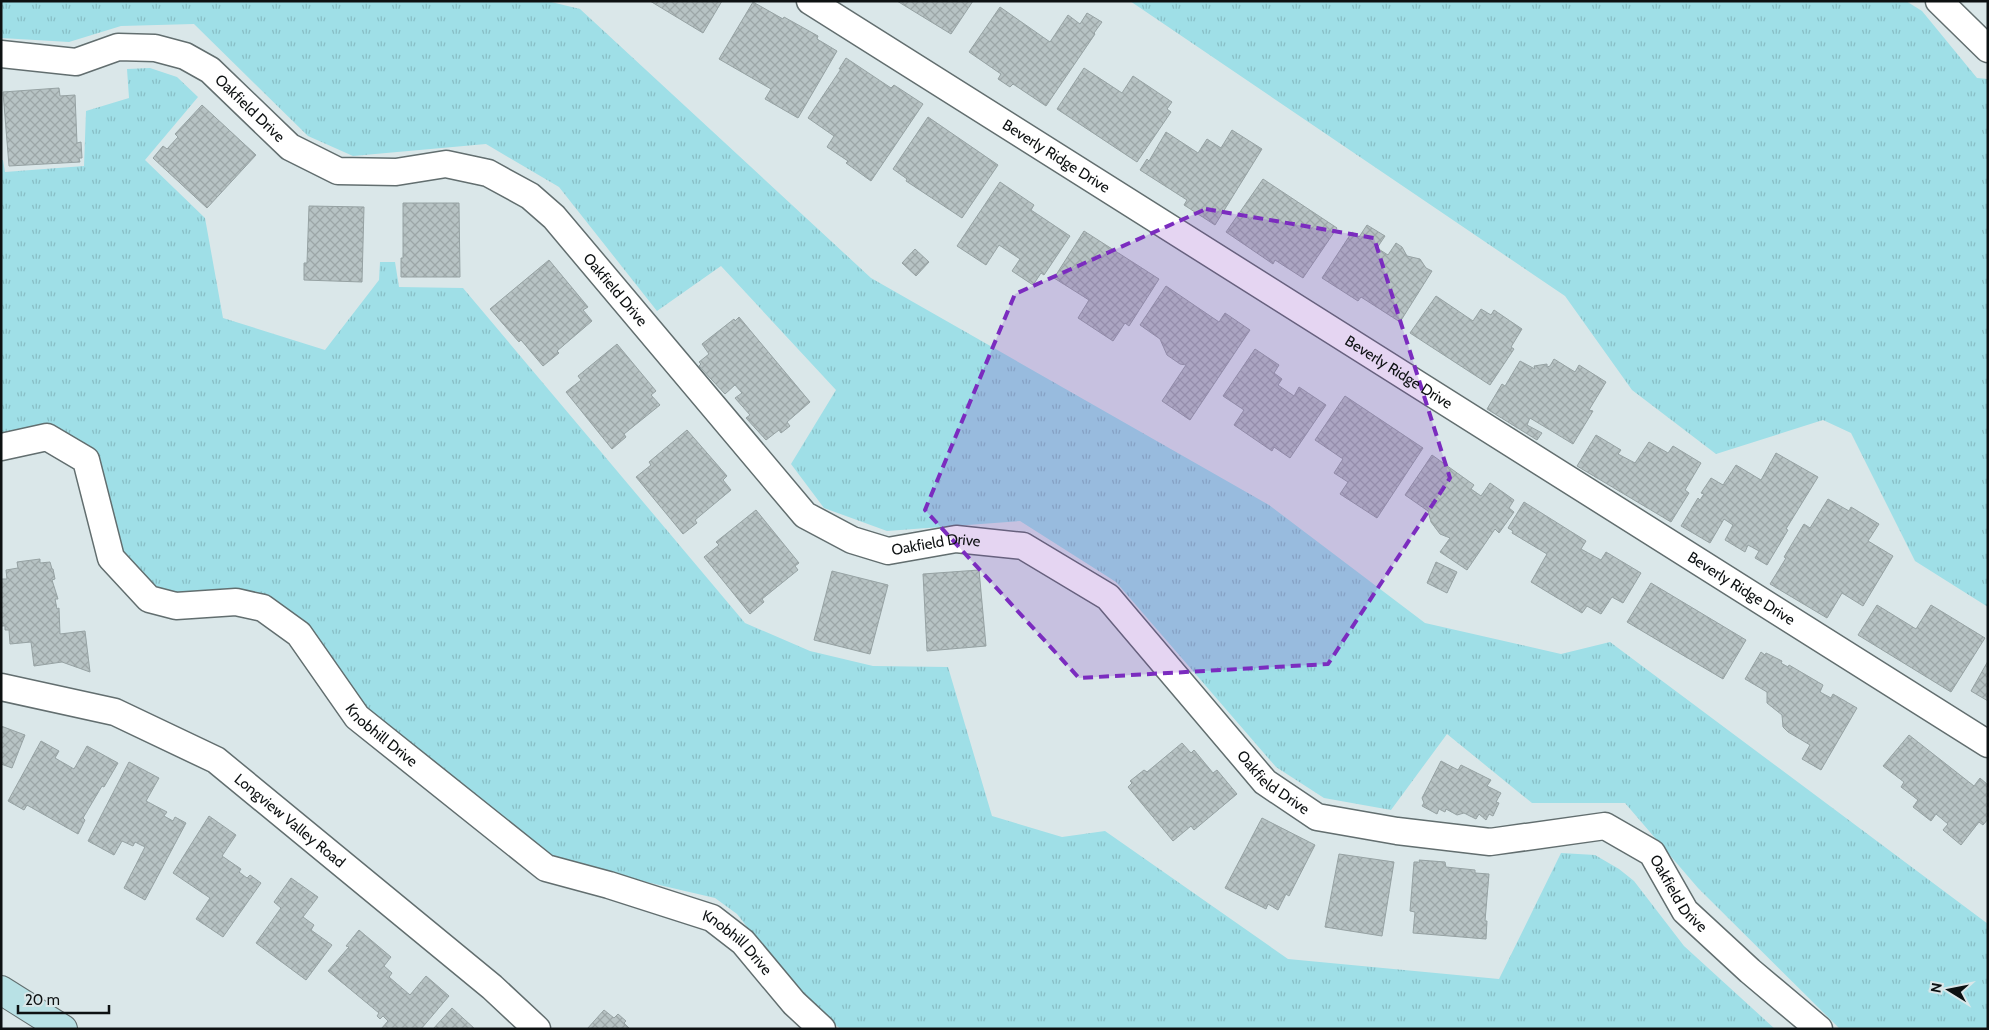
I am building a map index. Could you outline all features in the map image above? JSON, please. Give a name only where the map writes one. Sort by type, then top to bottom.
[{"type":"main road","points":[[1,990],[62,1029]]},
{"type":"street","name":"Beverly Ridge Drive","points":[[810,1],[1988,744]]},
{"type":"street","points":[[1939,1],[1988,49]]},
{"type":"street","name":"Oakfield Drive","points":[[1,54],[76,62],[118,47],[155,48],[185,56],[210,70],[290,148],[338,170],[396,172],[446,164],[488,173],[530,196],[554,217],[805,515],[852,540],[888,551],[956,538],[1023,546],[1108,597],[1265,782],[1317,817],[1397,831],[1490,842],[1605,826],[1652,853],[1685,911],[1819,1029]]},
{"type":"street","name":"Knobhill Drive","points":[[1,447],[47,437],[86,460],[111,558],[150,599],[176,606],[236,602],[263,608],[299,634],[357,717],[546,868],[609,885],[712,918],[743,942],[794,1003],[822,1029]]},
{"type":"street","name":"Longview Valley Road","points":[[1,687],[114,712],[216,760],[492,987],[537,1029]]},
{"type":"highlighted area","points":[[1206,209],[1374,238],[1450,478],[1328,664],[1079,678],[925,510],[1015,294]]},
{"type":"green space","points":[[1,1],[547,1],[580,9],[871,278],[1269,505],[1425,623],[1561,654],[1610,642],[1988,924],[1988,1029],[1840,1029],[1698,888],[1625,803],[1532,803],[1447,734],[1391,810],[1324,798],[1276,767],[1116,582],[1020,521],[887,531],[824,508],[791,464],[836,390],[721,266],[657,311],[559,187],[486,144],[353,156],[308,136],[194,24],[121,26],[69,42],[1,38]]},
{"type":"green space","points":[[1130,1],[1906,1],[1922,11],[1977,78],[1988,79],[1988,607],[1915,561],[1851,433],[1823,420],[1716,454],[1632,390],[1565,296]]},
{"type":"green space","points":[[150,68],[177,77],[198,97],[145,160],[205,218],[223,318],[325,350],[379,280],[380,262],[395,262],[399,287],[463,288],[745,623],[810,651],[873,666],[948,667],[992,816],[1062,837],[1105,831],[1288,959],[1499,979],[1561,853],[1595,855],[1619,869],[1634,881],[1684,946],[1775,1029],[841,1029],[824,1017],[792,985],[737,914],[715,898],[595,870],[550,854],[518,836],[359,703],[314,636],[283,607],[242,595],[178,594],[156,590],[117,548],[93,455],[1,435],[1,160],[3,160],[5,172],[84,166],[86,111],[129,98],[127,69]]},
{"type":"building","points":[[650,1],[722,1],[703,33]]},
{"type":"building","points":[[897,1],[973,1],[951,34]]},
{"type":"building","points":[[753,2],[818,36],[817,39],[837,51],[798,118],[765,99],[771,89],[719,59]]},
{"type":"building","points":[[1000,7],[1050,42],[1068,15],[1080,24],[1087,13],[1102,22],[1046,106],[1013,84],[1010,87],[998,79],[1001,74],[969,52]]},
{"type":"building","points":[[846,58],[891,88],[894,85],[923,104],[871,181],[846,163],[848,161],[827,147],[834,136],[808,118],[841,69],[839,69]]},
{"type":"building","points":[[1084,68],[1122,93],[1133,76],[1172,102],[1167,109],[1171,112],[1137,162],[1057,109]]},
{"type":"building","points":[[59,88],[60,96],[75,95],[77,143],[81,142],[82,158],[79,158],[80,162],[9,166],[3,92]]},
{"type":"building","points":[[202,105],[256,155],[207,208],[153,158],[163,146],[167,149],[178,137],[175,134]]},
{"type":"building","points":[[928,117],[998,165],[962,218],[906,181],[907,179],[893,169]]},
{"type":"building","points":[[1232,130],[1262,149],[1215,225],[1184,205],[1187,200],[1140,170],[1147,159],[1149,161],[1166,132],[1198,153],[1207,139],[1221,148]]},
{"type":"building","points":[[1263,179],[1337,228],[1303,278],[1275,260],[1273,264],[1226,232]]},
{"type":"building","points":[[1000,182],[1034,205],[1031,210],[1070,236],[1044,275],[1041,273],[1033,285],[1012,271],[1020,259],[999,245],[986,265],[957,246]]},
{"type":"building","points":[[403,203],[459,203],[460,277],[401,277]]},
{"type":"building","points":[[309,206],[364,207],[362,282],[304,280],[304,263],[307,263]]},
{"type":"building","points":[[1367,225],[1385,236],[1377,248],[1388,255],[1396,243],[1402,247],[1407,256],[1420,259],[1426,268],[1432,271],[1400,322],[1361,297],[1358,301],[1322,278],[1352,232],[1359,237]]},
{"type":"building","points":[[1084,231],[1159,279],[1129,326],[1125,323],[1113,341],[1078,318],[1089,300],[1054,278]]},
{"type":"building","points":[[915,249],[929,262],[916,276],[902,263]]},
{"type":"building","points":[[549,260],[588,307],[583,310],[592,321],[557,351],[559,353],[543,366],[521,340],[519,342],[490,309]]},
{"type":"building","points":[[1166,286],[1219,322],[1225,313],[1250,330],[1190,420],[1162,401],[1186,365],[1180,364],[1167,355],[1160,339],[1140,325]]},
{"type":"building","points":[[1436,296],[1473,321],[1481,309],[1491,315],[1494,310],[1522,329],[1511,347],[1514,349],[1490,385],[1410,333]]},
{"type":"building","points":[[739,317],[810,402],[787,422],[790,426],[781,433],[779,430],[766,440],[746,418],[750,415],[735,398],[742,393],[735,385],[725,394],[699,366],[701,364],[699,362],[709,354],[702,344]]},
{"type":"building","points":[[617,344],[656,391],[651,395],[660,405],[624,434],[626,437],[612,449],[566,392],[581,380],[578,376]]},
{"type":"building","points":[[1255,349],[1279,365],[1274,373],[1282,379],[1278,385],[1294,396],[1299,387],[1326,405],[1290,458],[1274,447],[1272,451],[1234,425],[1244,410],[1223,396]]},
{"type":"building","points":[[1554,359],[1575,372],[1579,365],[1606,382],[1589,410],[1593,411],[1573,444],[1530,418],[1527,425],[1542,433],[1537,440],[1487,409],[1502,384],[1505,386],[1520,361],[1535,369],[1534,366],[1547,364],[1547,367],[1550,366]]},
{"type":"building","points":[[1345,396],[1423,448],[1377,518],[1340,494],[1348,482],[1334,473],[1343,459],[1315,440]]},
{"type":"building","points":[[687,430],[727,476],[723,480],[731,490],[695,520],[697,523],[683,534],[636,477],[651,465],[649,462]]},
{"type":"building","points":[[1596,435],[1621,450],[1618,454],[1635,463],[1649,442],[1668,453],[1673,446],[1701,463],[1685,490],[1689,493],[1671,522],[1577,466]]},
{"type":"building","points":[[1776,453],[1818,477],[1786,529],[1788,530],[1767,565],[1755,558],[1759,551],[1748,545],[1745,552],[1725,540],[1733,525],[1724,519],[1710,543],[1681,526],[1698,498],[1700,500],[1704,494],[1701,493],[1711,478],[1723,485],[1736,465],[1761,480]]},
{"type":"building","points":[[1432,455],[1474,485],[1471,489],[1481,496],[1490,483],[1514,500],[1509,508],[1514,512],[1499,533],[1495,529],[1467,570],[1440,552],[1450,538],[1440,534],[1431,522],[1428,511],[1405,495]]},
{"type":"building","points":[[1828,499],[1849,511],[1851,507],[1879,524],[1868,541],[1893,556],[1863,606],[1842,593],[1827,618],[1770,584],[1804,524],[1810,528]]},
{"type":"building","points":[[1524,502],[1586,541],[1581,549],[1601,560],[1606,552],[1641,573],[1623,603],[1612,597],[1601,614],[1587,606],[1582,613],[1531,582],[1547,554],[1512,533],[1513,531],[1508,528]]},
{"type":"building","points":[[756,510],[799,563],[795,566],[798,570],[762,599],[764,602],[750,614],[704,557],[719,545],[716,542]]},
{"type":"building","points":[[40,559],[40,563],[50,562],[53,569],[55,579],[52,580],[58,599],[55,599],[57,609],[59,608],[60,634],[85,631],[90,672],[62,662],[34,666],[31,642],[10,644],[9,630],[5,630],[5,626],[1,626],[1,579],[7,579],[6,570],[18,568],[17,562]]},
{"type":"building","points":[[1436,562],[1457,572],[1447,593],[1427,583]]},
{"type":"building","points":[[979,570],[986,646],[927,651],[923,574]]},
{"type":"building","points":[[832,571],[888,585],[870,654],[814,640]]},
{"type":"building","points":[[1651,583],[1746,640],[1723,679],[1627,622]]},
{"type":"building","points":[[1877,605],[1916,629],[1931,605],[1985,638],[1951,692],[1858,635]]},
{"type":"building","points":[[1761,652],[1782,661],[1781,663],[1788,667],[1789,665],[1823,685],[1820,692],[1831,698],[1833,694],[1857,708],[1821,770],[1802,759],[1810,745],[1783,727],[1782,715],[1767,703],[1767,692],[1745,679]]},
{"type":"building","points":[[1988,661],[1988,701],[1971,691]]},
{"type":"building","points":[[1,726],[25,735],[12,768],[1,764]]},
{"type":"building","points":[[1909,735],[1974,786],[1980,778],[1988,785],[1988,819],[1983,825],[1979,822],[1961,845],[1943,830],[1948,824],[1936,814],[1931,821],[1913,807],[1918,800],[1901,787],[1904,782],[1883,766]]},
{"type":"building","points":[[41,741],[59,751],[55,758],[74,769],[87,746],[118,763],[83,818],[85,820],[78,834],[27,805],[24,810],[8,801]]},
{"type":"building","points":[[1182,743],[1191,753],[1194,750],[1213,773],[1217,770],[1237,794],[1194,830],[1191,826],[1173,841],[1128,787],[1132,783],[1130,781],[1144,770],[1147,772]]},
{"type":"building","points":[[1441,761],[1458,770],[1461,765],[1491,780],[1487,786],[1501,793],[1496,802],[1499,803],[1493,816],[1489,814],[1486,820],[1479,814],[1476,819],[1464,813],[1457,815],[1446,809],[1445,812],[1439,809],[1437,814],[1422,806],[1424,803],[1422,798]]},
{"type":"building","points":[[129,762],[159,778],[146,801],[167,812],[164,816],[173,821],[175,817],[186,823],[145,900],[124,888],[145,847],[135,842],[133,846],[122,841],[114,855],[88,841]]},
{"type":"building","points":[[209,816],[236,835],[222,856],[241,869],[239,872],[247,878],[250,875],[261,883],[223,937],[196,919],[210,898],[173,873]]},
{"type":"building","points":[[1262,818],[1315,845],[1289,896],[1286,894],[1278,910],[1268,904],[1266,909],[1225,888]]},
{"type":"building","points":[[1339,854],[1394,862],[1382,936],[1325,927]]},
{"type":"building","points":[[1419,860],[1445,862],[1446,867],[1475,870],[1475,873],[1489,874],[1485,921],[1487,921],[1486,939],[1413,933],[1415,912],[1410,911],[1414,862],[1420,862]]},
{"type":"building","points":[[291,878],[318,897],[303,917],[314,925],[311,930],[332,945],[306,980],[256,943],[281,908],[274,902]]},
{"type":"building","points":[[359,930],[391,957],[384,966],[392,973],[389,977],[410,995],[426,976],[449,996],[421,1029],[381,1029],[388,1021],[383,1016],[380,1019],[377,1016],[379,1013],[328,971],[349,947],[346,946]]},
{"type":"building","points":[[452,1008],[475,1029],[433,1029]]},
{"type":"building","points":[[604,1010],[614,1018],[618,1014],[626,1021],[624,1023],[630,1029],[587,1029]]}]
